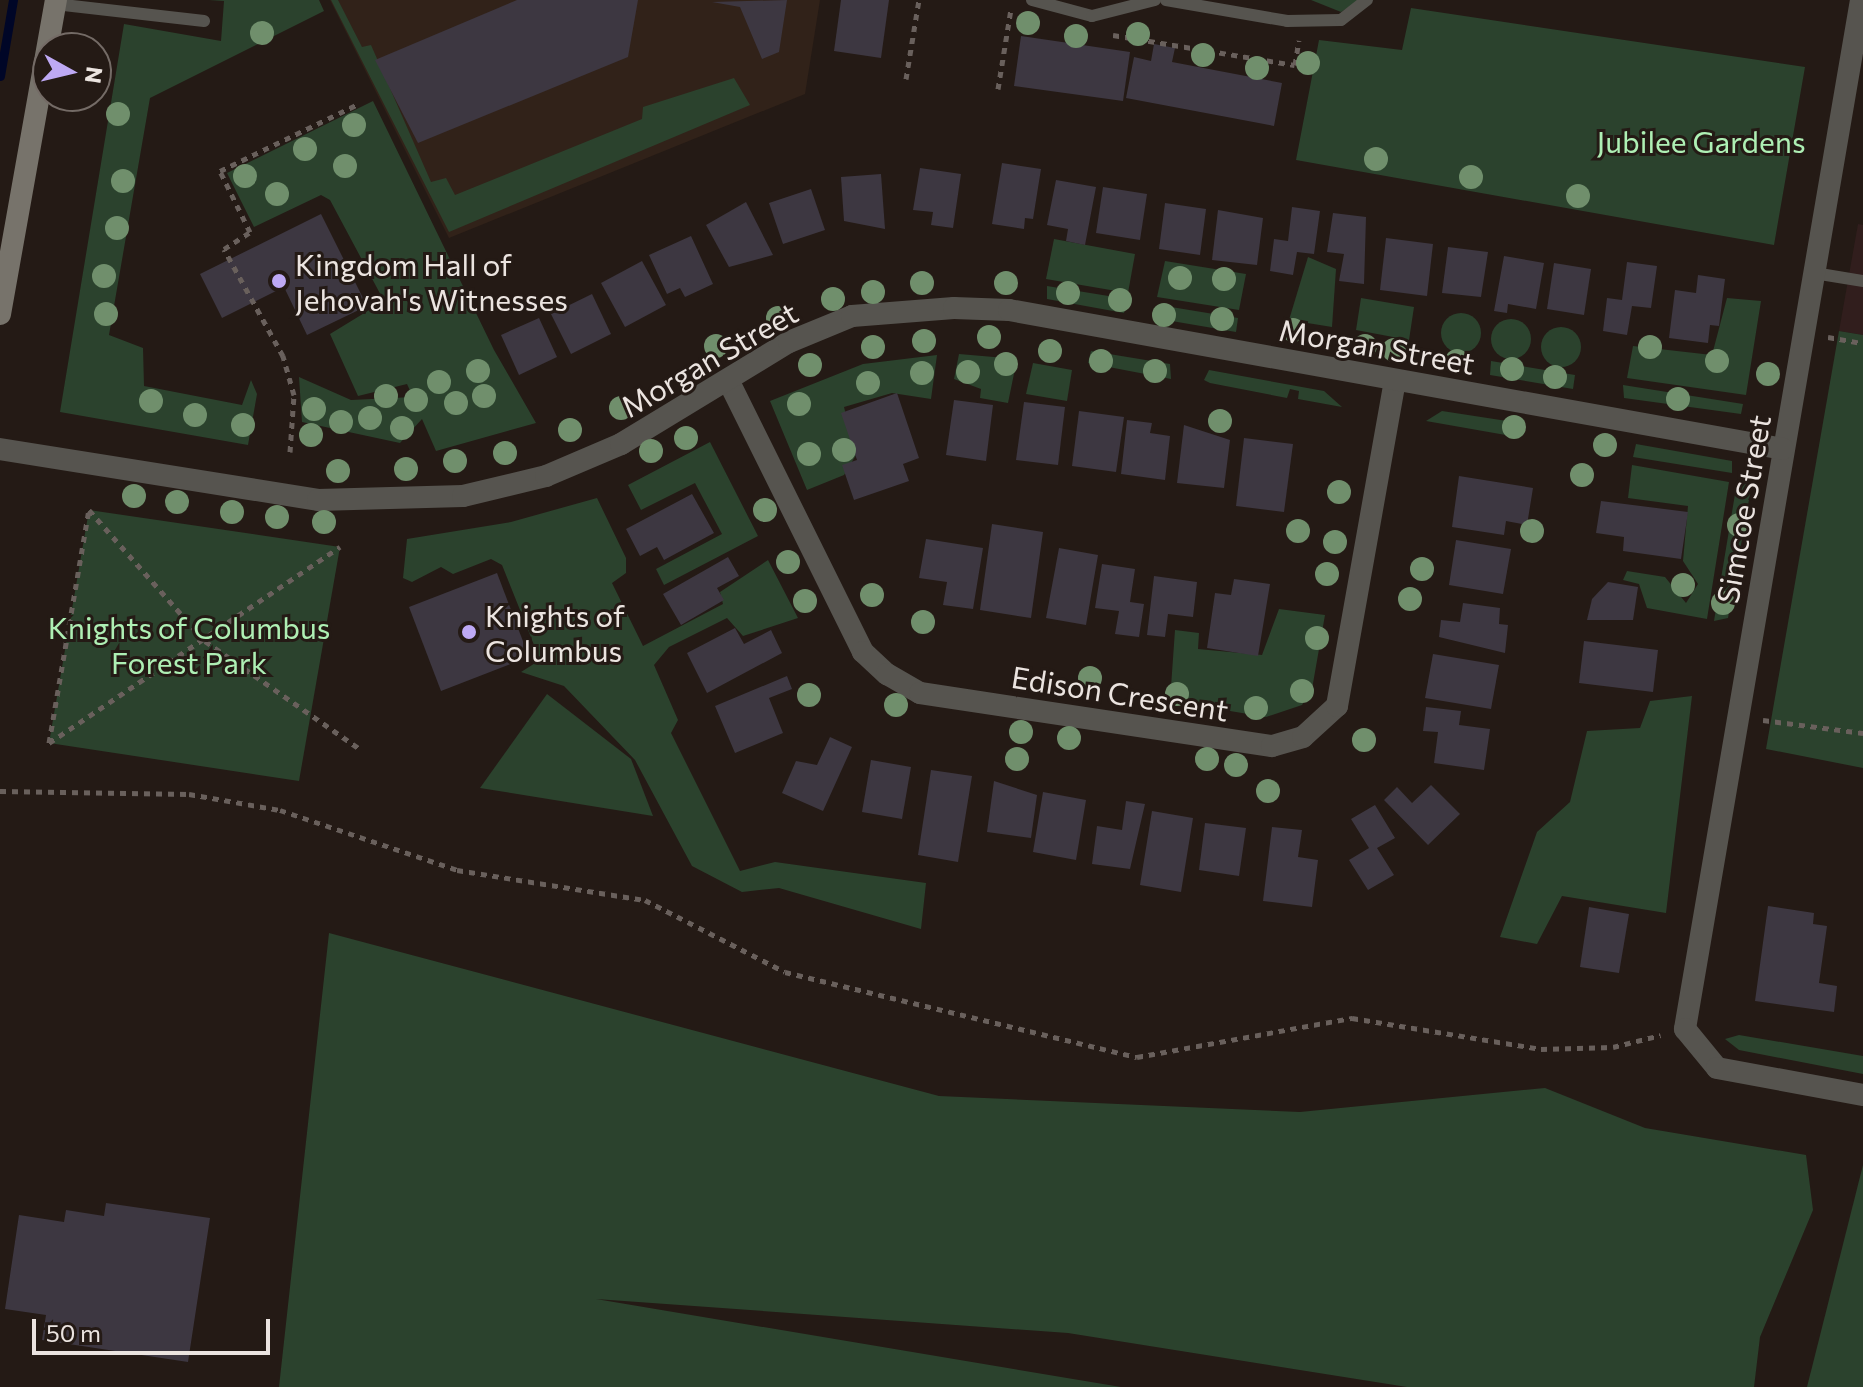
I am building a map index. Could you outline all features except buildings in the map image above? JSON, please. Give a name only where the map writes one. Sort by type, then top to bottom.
[{"type":"main road","points":[[0,314],[56,2]]},
{"type":"street","name":"Simcoe Street","points":[[1685,1029],[1861,0]]},
{"type":"street","name":"Morgan Street","points":[[0,449],[318,500],[393,503],[546,476],[730,384],[789,342],[852,316],[917,308],[1009,310],[1783,449]]},
{"type":"street","name":"Edison Crescent","points":[[730,384],[863,652],[887,674],[921,693],[1272,746],[1303,737],[1337,706],[1395,380]]},
{"type":"street","points":[[1685,1029],[1717,1068],[1863,1095]]},
{"type":"lane","points":[[1027,4],[1092,16],[1155,0]]},
{"type":"lane","points":[[1166,0],[1303,21],[1341,20],[1367,0]]},
{"type":"lane","points":[[56,2],[204,21]]},
{"type":"lane","points":[[1814,273],[1863,281]]},
{"type":"path","points":[[906,79],[919,0]]},
{"type":"path","points":[[998,89],[1012,0],[1027,4]]},
{"type":"path","points":[[1101,33],[1295,65],[1303,21]]},
{"type":"path","points":[[290,452],[294,395],[283,356],[224,249],[250,232],[220,171],[358,104]]},
{"type":"path","points":[[340,547],[205,641],[49,743],[89,510],[205,641],[360,749]]},
{"type":"path","points":[[1738,717],[1863,733]]},
{"type":"path","points":[[0,791],[189,794],[280,810],[457,870],[645,900],[785,972],[1137,1057],[1352,1018],[1541,1049],[1613,1047],[1685,1029]]},
{"type":"shaded area","points":[[330,0],[820,0],[805,94],[449,238]]},
{"type":"shaded area","points":[[1858,224],[1863,225],[1863,335],[1839,331]]},
{"type":"green space","points":[[209,0],[319,0],[324,11],[150,98],[109,335],[143,348],[144,386],[242,405],[251,380],[257,394],[248,445],[60,412],[109,112],[112,112],[124,24],[221,41],[224,1]]},
{"type":"green space","points":[[331,0],[338,0],[362,47],[371,45],[431,182],[446,178],[455,195],[642,119],[643,107],[734,78],[750,105],[449,232]]},
{"type":"green space","points":[[1311,0],[1360,0],[1341,12]]},
{"type":"green space","name":"Jubilee Gardens","points":[[1411,8],[1805,67],[1774,245],[1296,160],[1319,40],[1402,50]]},
{"type":"green space","points":[[373,101],[494,350],[536,423],[436,451],[422,419],[400,443],[302,422],[299,377],[351,400],[413,397],[407,384],[358,396],[330,334],[384,301],[330,200],[321,195],[254,227],[227,173]]},
{"type":"green space","points":[[1054,239],[1135,254],[1128,293],[1046,279]]},
{"type":"green space","points":[[1308,257],[1336,269],[1332,327],[1289,320]]},
{"type":"green space","points":[[1165,261],[1246,274],[1239,310],[1157,297]]},
{"type":"green space","points":[[1047,286],[1127,299],[1124,313],[1047,299]]},
{"type":"green space","points":[[1361,298],[1414,307],[1409,340],[1356,330]]},
{"type":"green space","points":[[1727,298],[1761,301],[1746,395],[1627,378],[1633,346],[1712,355]]},
{"type":"green space","points":[[1159,305],[1238,318],[1236,332],[1160,319]]},
{"type":"green space","points":[[1461,313],[1475,319],[1481,333],[1475,347],[1461,353],[1447,347],[1441,333],[1447,319]]},
{"type":"green space","points":[[1511,319],[1525,325],[1531,339],[1525,353],[1511,359],[1497,353],[1491,339],[1497,325]]},
{"type":"green space","points":[[1561,327],[1575,333],[1581,347],[1575,361],[1561,367],[1547,361],[1541,347],[1547,333]]},
{"type":"green space","points":[[1839,331],[1863,335],[1863,768],[1766,749]]},
{"type":"green space","points":[[1091,351],[1170,364],[1171,379],[1088,363]]},
{"type":"green space","points":[[959,354],[1017,359],[1008,403],[980,398],[981,389],[954,379]]},
{"type":"green space","points":[[937,355],[931,399],[892,393],[844,407],[856,455],[844,475],[807,490],[770,401],[863,364]]},
{"type":"green space","points":[[1491,361],[1575,375],[1573,389],[1490,375]]},
{"type":"green space","points":[[1033,363],[1072,370],[1067,401],[1026,394]]},
{"type":"green space","points":[[1209,370],[1324,391],[1342,407],[1298,399],[1299,391],[1290,389],[1287,398],[1210,383],[1204,380]]},
{"type":"green space","points":[[1623,385],[1743,404],[1741,414],[1624,398]]},
{"type":"green space","points":[[1442,411],[1520,423],[1517,437],[1426,421]]},
{"type":"green space","points":[[710,442],[758,536],[664,585],[656,569],[722,534],[695,483],[641,510],[628,485]]},
{"type":"green space","points":[[1636,444],[1732,461],[1732,473],[1633,457]]},
{"type":"green space","points":[[1632,465],[1729,482],[1707,619],[1647,608],[1639,584],[1623,580],[1627,571],[1665,577],[1686,603],[1698,584],[1683,561],[1688,506],[1628,498]]},
{"type":"green space","points":[[1737,482],[1747,484],[1750,494],[1728,618],[1714,621]]},
{"type":"green space","points":[[597,498],[626,558],[626,573],[612,583],[643,646],[723,604],[720,592],[768,560],[798,618],[743,636],[727,618],[669,647],[654,665],[678,720],[671,733],[740,871],[775,862],[926,883],[921,929],[779,888],[742,892],[692,866],[635,760],[564,686],[521,672],[540,660],[502,565],[491,559],[453,574],[441,567],[412,582],[403,578],[407,539],[511,522]]},
{"type":"green space","name":"Knights of Columbus Forest Park","points":[[89,510],[340,547],[299,781],[49,743]]},
{"type":"green space","points":[[1279,609],[1325,615],[1312,689],[1302,705],[1266,717],[1170,701],[1175,630],[1199,633],[1198,649],[1262,655]]},
{"type":"green space","points":[[547,694],[631,759],[653,816],[480,788]]},
{"type":"green space","points":[[1692,696],[1666,913],[1562,896],[1537,944],[1500,937],[1537,832],[1570,802],[1587,731],[1640,728],[1650,701]]},
{"type":"green space","points":[[329,933],[939,1096],[1300,1112],[1545,1088],[1645,1128],[1806,1155],[1813,1210],[1760,1337],[1754,1387],[1407,1387],[1068,1333],[596,1299],[1121,1387],[279,1387]]},
{"type":"green space","points":[[1739,1035],[1863,1056],[1863,1074],[1739,1050],[1725,1039]]},
{"type":"green space","points":[[1863,1165],[1863,1387],[1807,1387]]},
{"type":"waterway","points":[[0,76],[13,0]]},
{"type":"place","name":"Kingdom Hall of Jehovah's Witnesses","points":[[279,281]]},
{"type":"place","name":"Knights of Columbus","points":[[469,632]]}]
